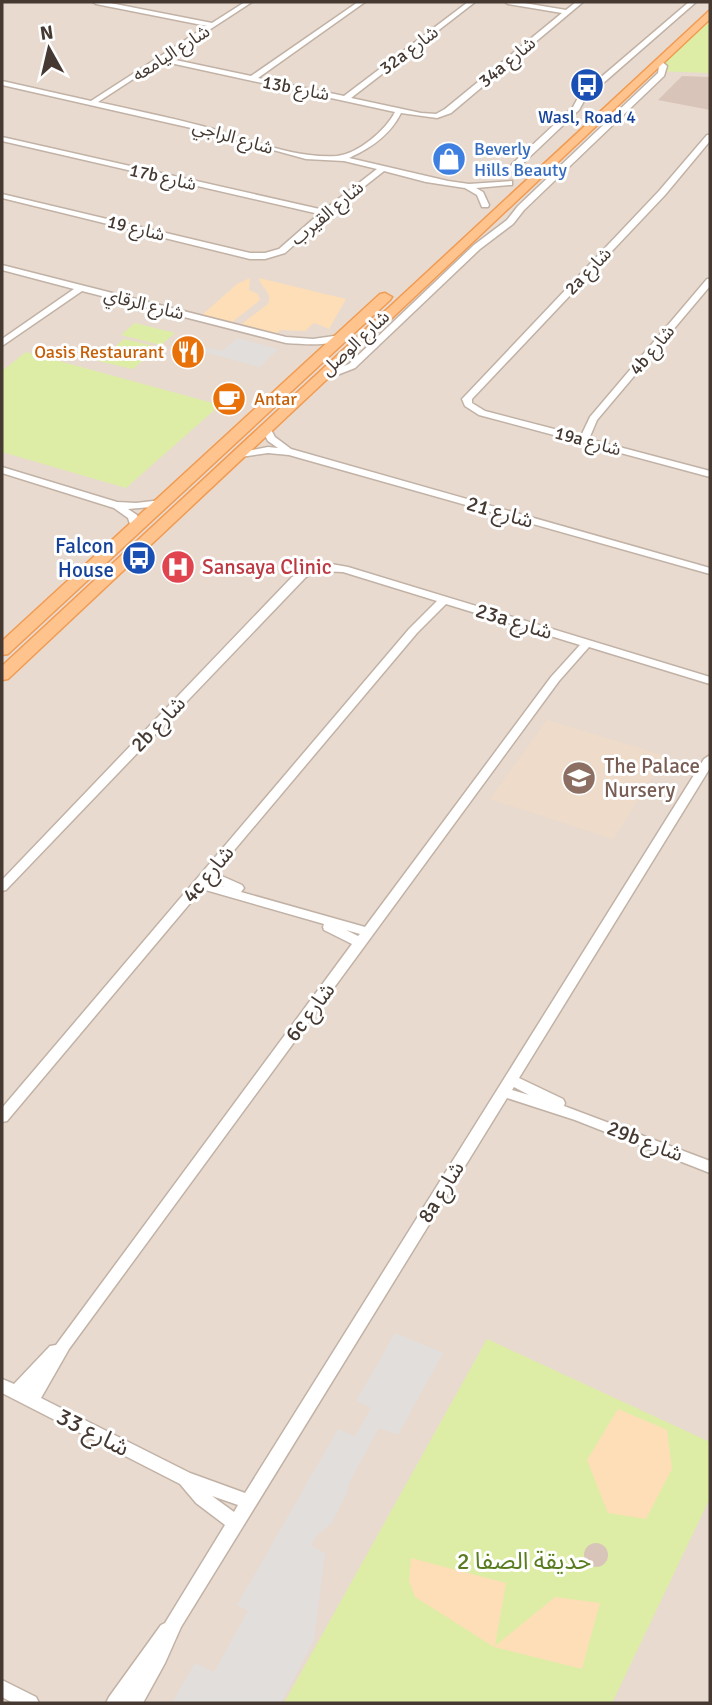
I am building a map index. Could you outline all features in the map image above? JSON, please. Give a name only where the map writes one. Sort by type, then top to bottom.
[{"type":"main road","name":"شارع الوصل","points":[[2,650],[162,503],[177,479],[341,338],[705,2]]},
{"type":"main road","name":"شارع الوصل","points":[[2,675],[710,13]]},
{"type":"main road","points":[[537,174],[560,171]]},
{"type":"street","points":[[96,2],[214,25]]},
{"type":"street","name":"شارع اليامعه","points":[[92,103],[249,2]]},
{"type":"street","points":[[252,79],[362,2]]},
{"type":"street","name":"32a شارع","points":[[346,98],[472,2]]},
{"type":"street","points":[[508,2],[566,12]]},
{"type":"street","name":"34a شارع","points":[[431,116],[449,111],[580,2]]},
{"type":"street","name":"شارع الوصل","points":[[513,179],[515,166],[576,108],[582,98],[693,2]]},
{"type":"street","name":"13b شارع","points":[[160,59],[431,116]]},
{"type":"street","points":[[316,380],[352,366],[477,247],[510,222],[521,208],[662,74],[663,66],[659,62]]},
{"type":"street","name":"شارع الراجي","points":[[2,83],[202,128],[222,136],[308,157],[341,159],[465,186],[488,187],[513,179]]},
{"type":"street","points":[[341,159],[380,136],[399,110]]},
{"type":"street","name":"2a شارع","points":[[468,404],[470,395],[662,193],[710,137]]},
{"type":"street","name":"17b شارع","points":[[2,139],[324,213]]},
{"type":"street","name":"شارع القيرب","points":[[270,256],[282,251],[324,213],[383,168]]},
{"type":"street","points":[[465,186],[480,194],[485,205]]},
{"type":"street","name":"شارع 19","points":[[2,196],[250,256],[270,256]]},
{"type":"street","name":"شارع الرقاي","points":[[2,268],[286,340],[313,342],[341,338]]},
{"type":"street","name":"4b شارع","points":[[569,436],[593,419],[710,281]]},
{"type":"street","points":[[2,343],[78,287]]},
{"type":"street","name":"شارع الرقاي","points":[[286,340],[307,352],[310,365]]},
{"type":"street","name":"19a شارع","points":[[468,404],[482,413],[706,473]]},
{"type":"street","name":"4b شارع","points":[[584,440],[593,419]]},
{"type":"street","name":"شارع 21","points":[[266,428],[276,444],[290,452],[710,571]]},
{"type":"street","name":"شارع 21","points":[[237,456],[257,451],[290,452]]},
{"type":"street","points":[[706,473],[710,462]]},
{"type":"street","points":[[2,471],[110,504],[129,513],[135,527]]},
{"type":"street","points":[[110,504],[136,506],[162,503]]},
{"type":"street","name":"23a شارع","points":[[319,567],[344,569],[710,681]]},
{"type":"street","name":"2b شارع","points":[[2,887],[296,579],[306,571],[319,567]]},
{"type":"street","name":"4c شارع","points":[[2,1116],[439,598]]},
{"type":"street","name":"6c شارع","points":[[32,1400],[64,1344],[582,642]]},
{"type":"street","name":"8a شارع","points":[[133,1703],[159,1657],[172,1626],[710,759]]},
{"type":"street","points":[[203,879],[364,938]]},
{"type":"street","name":"29b شارع","points":[[507,1086],[709,1164]]},
{"type":"street","name":"6c شارع","points":[[9,1389],[64,1344]]},
{"type":"street","name":"شارع 33","points":[[9,1389],[184,1478],[249,1502]]},
{"type":"street","name":"شارع 33","points":[[184,1478],[202,1498],[236,1522]]},
{"type":"street","name":"8a شارع","points":[[115,1703],[156,1644],[172,1626]]},
{"type":"street","points":[[2,1688],[30,1703]]},
{"type":"shaded area","points":[[2,2],[710,2],[710,1703],[2,1703]]},
{"type":"shaded area","points":[[237,338],[278,349],[260,367],[188,348],[193,344],[222,351]]},
{"type":"shaded area","name":"The Palace Nursery","points":[[547,720],[666,756],[613,839],[490,799]]},
{"type":"shaded area","points":[[395,1333],[443,1353],[398,1435],[379,1428],[349,1483],[347,1493],[331,1524],[317,1535],[311,1546],[325,1553],[314,1641],[281,1703],[172,1703],[195,1663],[214,1672],[248,1611],[237,1605],[338,1429],[355,1436],[371,1408],[356,1401]]},
{"type":"green space","points":[[710,20],[710,73],[656,71],[658,68]]},
{"type":"green space","points":[[135,323],[175,333],[161,345],[121,335]]},
{"type":"green space","points":[[124,339],[158,347],[133,369],[98,361]]},
{"type":"green space","points":[[26,352],[220,405],[126,488],[2,452],[2,371]]},
{"type":"green space","name":"حديقة الصفا 2","points":[[487,1339],[710,1442],[710,1498],[612,1703],[284,1703]]},
{"type":"sand","points":[[250,278],[249,290],[258,294],[260,300],[231,323],[202,315],[237,284]]},
{"type":"sand","points":[[259,278],[346,299],[329,329],[314,323],[305,331],[280,330],[277,333],[279,337],[239,326],[268,304],[268,293]]},
{"type":"sand","points":[[618,1409],[667,1430],[672,1469],[646,1519],[608,1513],[587,1460]]},
{"type":"sand","points":[[411,1558],[506,1583],[495,1646],[555,1597],[600,1603],[582,1669],[494,1647],[415,1597],[409,1581]]},
{"type":"building","points":[[682,76],[710,77],[710,110],[658,100]]},
{"type":"building","points":[[596,1543],[607,1550],[608,1555],[601,1566],[596,1567],[585,1560],[584,1555],[591,1544]]},
{"type":"place","name":"Wasl, Road 4","points":[[587,85]]},
{"type":"place","name":"Beverly Hills Beauty","points":[[449,159]]},
{"type":"place","name":"Oasis Restaurant","points":[[188,352]]},
{"type":"place","name":"Antar","points":[[229,399]]},
{"type":"place","name":"Falcon House","points":[[139,558]]},
{"type":"place","name":"Sansaya Clinic","points":[[178,567]]},
{"type":"place","name":"The Palace Nursery","points":[[579,778]]}]
